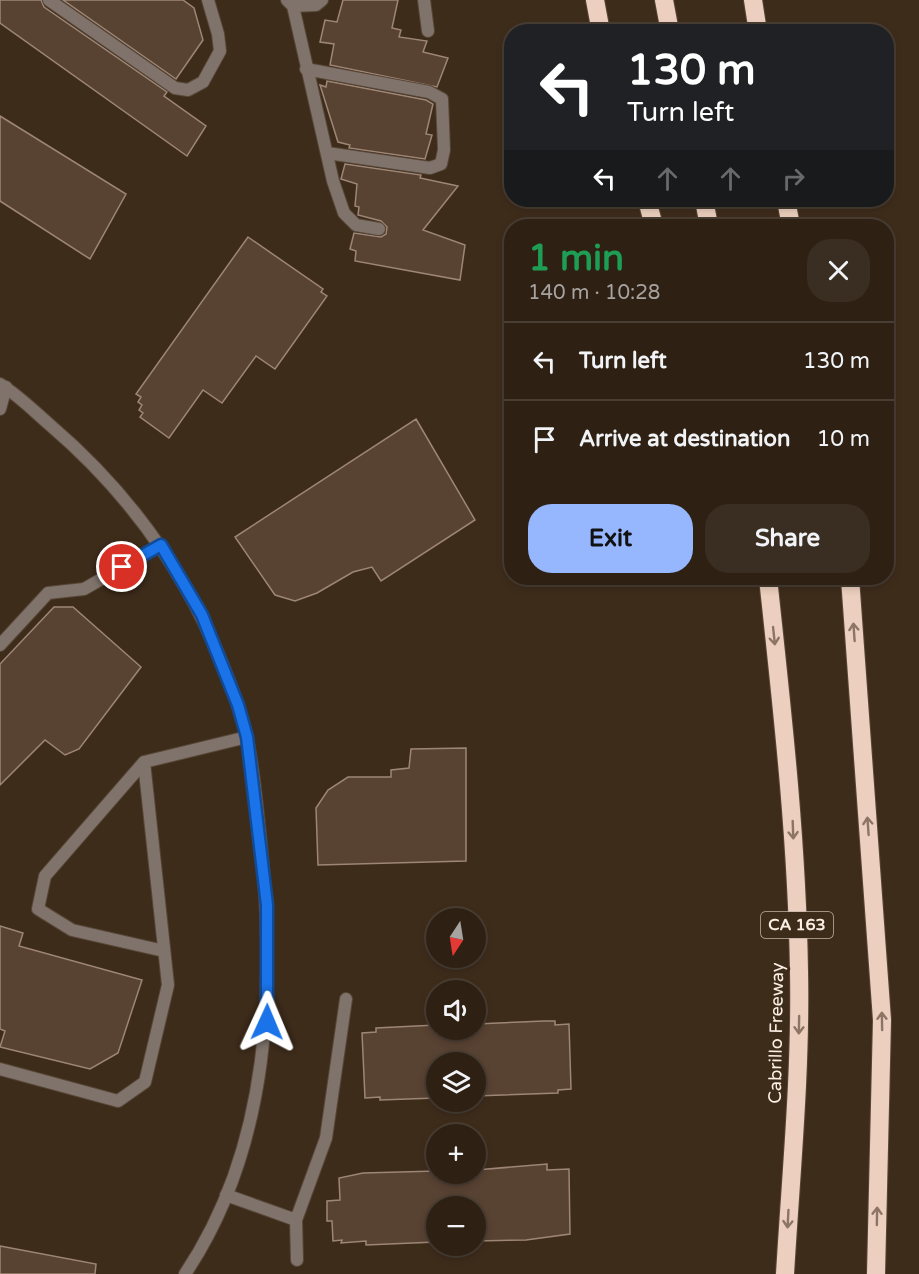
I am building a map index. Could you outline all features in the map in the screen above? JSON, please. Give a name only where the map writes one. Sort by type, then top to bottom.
[{"type":"highway","points":[[595,0],[600,24]]},
{"type":"highway","points":[[664,0],[668,24]]},
{"type":"highway","points":[[753,0],[757,24]]},
{"type":"highway","name":"Cabrillo Freeway","points":[[769,585],[792,806],[799,970],[798,1075],[784,1274]]},
{"type":"highway","points":[[851,585],[882,1020],[876,1274]]},
{"type":"street","points":[[49,0],[175,88],[188,90],[203,82],[220,51],[218,34],[208,0]]},
{"type":"street","points":[[322,0],[316,5],[290,3],[306,69],[344,213],[356,225],[379,229]]},
{"type":"street","points":[[424,0],[428,31]]},
{"type":"street","points":[[306,69],[429,92],[442,99],[444,150],[441,164],[430,168],[327,153]]},
{"type":"street","points":[[0,410],[3,386]]},
{"type":"street","points":[[3,386],[74,445],[141,518],[161,545],[202,615],[238,705],[247,737],[267,905],[267,1022],[255,1108],[226,1195],[204,1245],[185,1274]]},
{"type":"street","points":[[0,645],[48,593],[84,589],[161,545]]},
{"type":"street","points":[[164,951],[72,930],[38,909],[45,876],[144,762],[247,737]]},
{"type":"street","points":[[0,1069],[118,1101],[145,1082],[168,985],[144,762]]},
{"type":"street","points":[[297,1260],[296,1220],[326,1138],[346,999]]},
{"type":"street","points":[[226,1195],[296,1220]]},
{"type":"building","points":[[0,0],[41,0],[44,7],[167,92],[164,96],[206,126],[187,156],[0,23]]},
{"type":"building","points":[[63,0],[183,0],[194,8],[203,40],[176,79]]},
{"type":"building","points":[[343,0],[398,0],[392,28],[401,30],[399,37],[427,41],[423,52],[448,58],[437,87],[330,65],[334,44],[320,42],[325,20],[337,22]]},
{"type":"building","points":[[327,81],[426,100],[433,104],[426,134],[432,135],[425,159],[349,148],[350,145],[338,142],[320,85],[326,87]]},
{"type":"building","points":[[0,116],[126,194],[90,259],[0,201]]},
{"type":"building","points":[[345,164],[421,175],[420,178],[458,186],[423,230],[465,245],[460,280],[355,261],[356,251],[350,249],[354,233],[381,237],[386,234],[387,227],[381,221],[358,215],[359,207],[355,206],[357,184],[341,179]]},
{"type":"building","points":[[248,237],[323,289],[321,292],[327,296],[275,369],[256,356],[222,403],[203,390],[169,438],[140,417],[143,413],[139,410],[142,405],[138,402],[141,397],[136,394]]},
{"type":"building","points":[[416,419],[475,520],[381,581],[372,567],[353,572],[317,593],[295,601],[275,595],[235,537]]},
{"type":"building","points":[[54,607],[73,607],[141,667],[79,749],[65,755],[45,740],[0,785],[0,664]]},
{"type":"building","points":[[466,748],[466,861],[318,865],[316,808],[328,790],[348,777],[391,777],[391,770],[409,768],[411,749]]},
{"type":"building","points":[[0,926],[23,933],[19,946],[142,980],[118,1053],[90,1069],[0,1047],[5,1031],[0,1029]]},
{"type":"building","points":[[555,1021],[555,1025],[569,1024],[571,1089],[558,1090],[558,1093],[486,1096],[486,1052],[426,1052],[426,1098],[380,1100],[380,1097],[365,1098],[362,1033],[376,1032],[376,1028],[426,1026],[426,1040],[486,1040],[486,1024]]},
{"type":"building","points":[[547,1164],[547,1170],[569,1169],[570,1234],[526,1240],[486,1241],[486,1196],[426,1196],[426,1242],[366,1245],[366,1241],[341,1243],[342,1240],[333,1241],[332,1221],[327,1221],[327,1201],[340,1200],[339,1178],[363,1173],[426,1171],[426,1184],[486,1184],[486,1169]]},
{"type":"building","points":[[0,1246],[96,1264],[95,1274],[0,1274]]},
{"type":"route","points":[[122,567],[161,545],[202,615],[238,705],[251,759],[267,905],[267,1022]]}]
